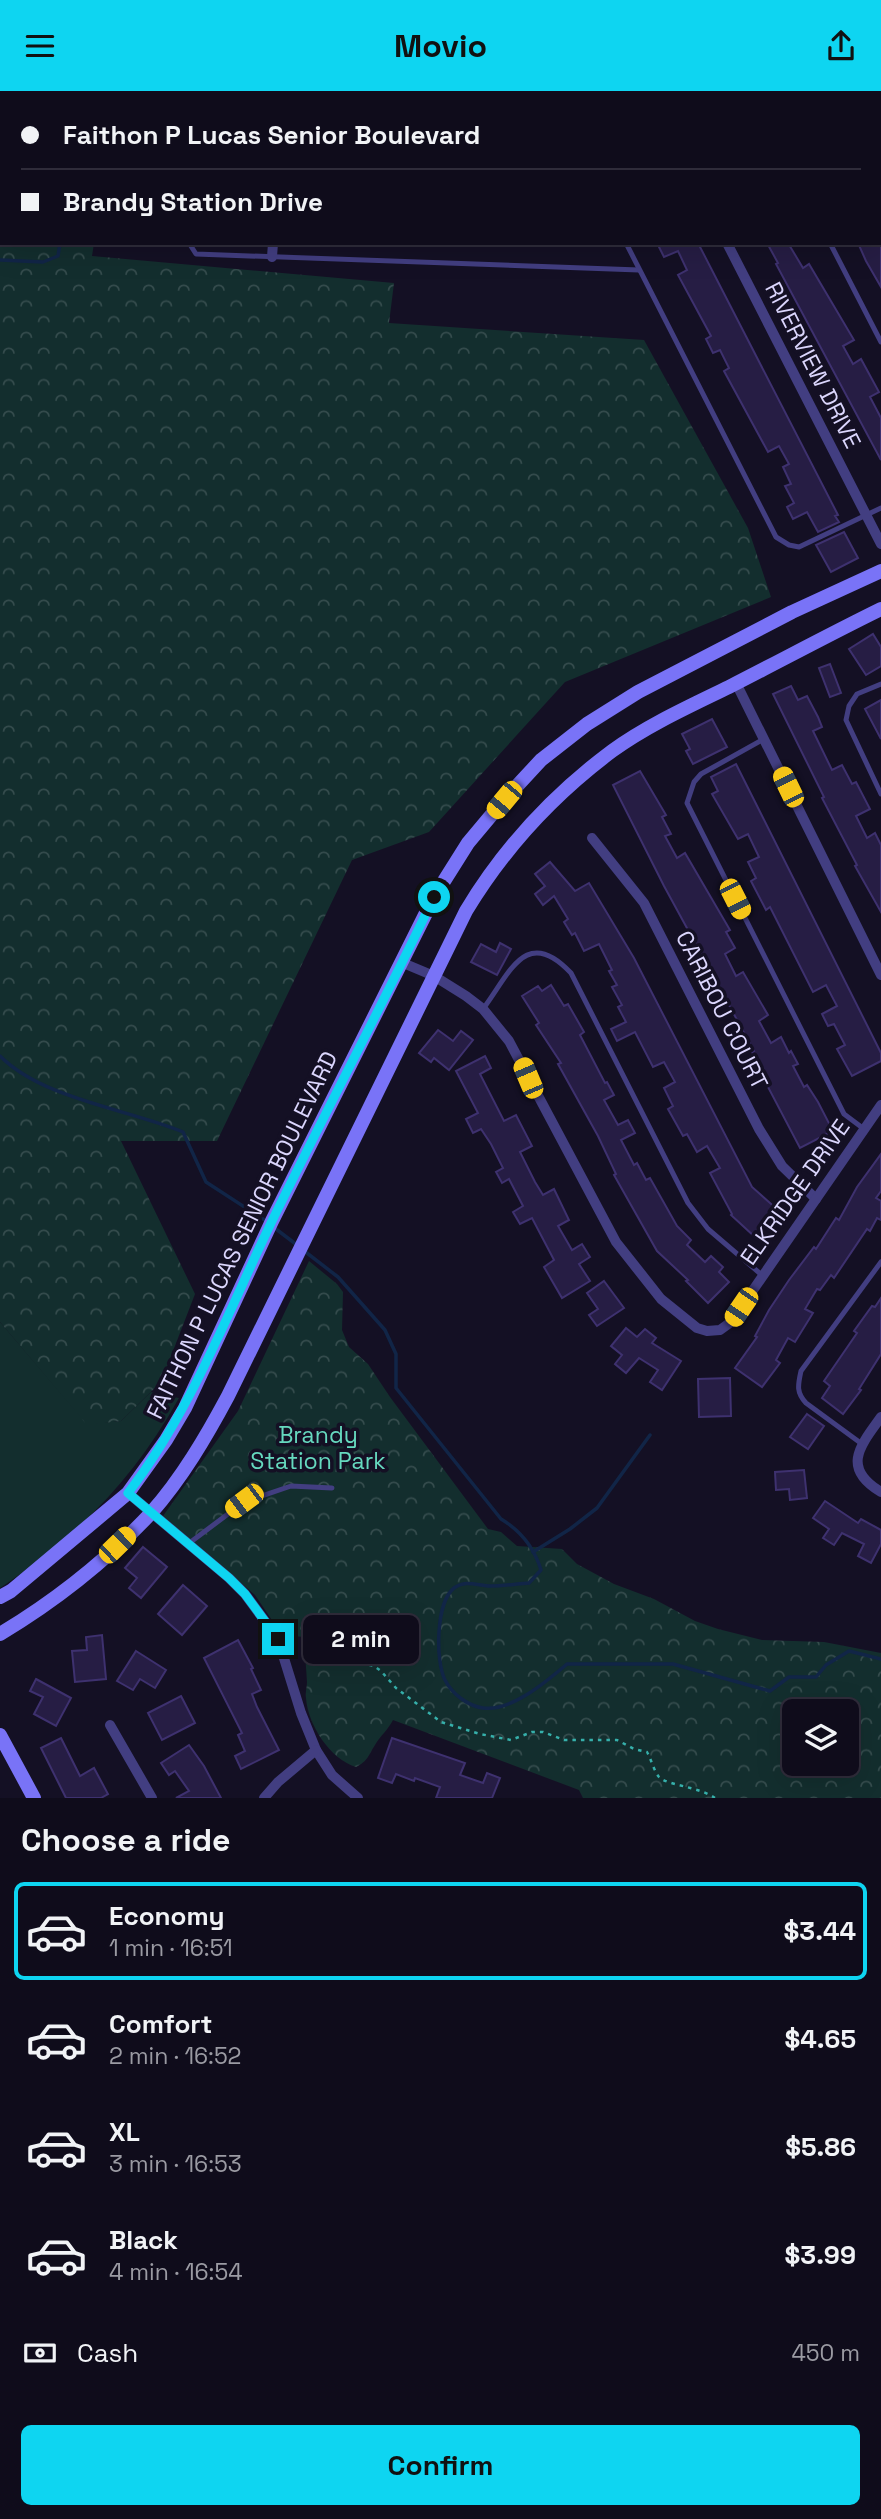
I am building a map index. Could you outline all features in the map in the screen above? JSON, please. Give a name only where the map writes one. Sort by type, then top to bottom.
[{"type":"main road","name":"FAITHON P LUCAS SENIOR BOULEVARD","points":[[0,1597],[81,1535],[128,1493],[185,1408],[299,1167],[434,897],[468,843],[541,760],[587,724],[638,692],[792,612],[881,571]]},
{"type":"main road","points":[[0,1634],[59,1595],[100,1561],[152,1512],[195,1454],[263,1325],[466,911],[489,873],[522,832],[551,803],[614,750],[672,716],[881,609]]},
{"type":"main road","points":[[0,1735],[34,1798]]},
{"type":"street","points":[[272,257],[273,245]]},
{"type":"street","name":"RIVERVIEW DRIVE","points":[[728,245],[881,544]]},
{"type":"street","points":[[736,683],[881,975]]},
{"type":"street","name":"CARIBOU COURT","points":[[592,838],[644,902],[764,1138],[782,1166],[816,1199]]},
{"type":"street","points":[[403,963],[434,976],[483,1009]]},
{"type":"street","name":"ELKRIDGE DRIVE","points":[[483,1009],[509,1041],[522,1063],[535,1093],[616,1243],[661,1299],[697,1328],[714,1332],[731,1322],[881,1105]]},
{"type":"street","points":[[881,1417],[862,1444],[858,1461],[861,1476],[867,1484],[881,1492]]},
{"type":"street","points":[[128,1493],[245,1594],[278,1639],[301,1713],[316,1750],[332,1775],[358,1798]]},
{"type":"street","points":[[110,1725],[152,1798]]},
{"type":"street","points":[[264,1798],[278,1782],[316,1750]]},
{"type":"lane","points":[[190,245],[196,254],[639,270]]},
{"type":"lane","points":[[626,245],[775,537],[799,547],[881,508]]},
{"type":"lane","points":[[831,245],[881,342]]},
{"type":"lane","points":[[881,684],[857,694],[849,706],[846,720],[881,794]]},
{"type":"lane","points":[[764,739],[701,775],[694,782],[687,803],[844,1114],[864,1129]]},
{"type":"lane","points":[[483,1009],[520,958],[531,952],[538,952],[559,961],[571,973],[688,1203],[708,1229],[763,1276]]},
{"type":"lane","points":[[862,1444],[806,1403],[800,1397],[797,1386],[801,1371],[881,1262]]},
{"type":"lane","points":[[188,1543],[244,1501],[291,1486],[332,1488]]},
{"type":"path","points":[[284,1655],[336,1656],[374,1666],[396,1688],[441,1721],[480,1734],[511,1740],[532,1732],[543,1732],[564,1740],[617,1740],[647,1752],[658,1776],[668,1783],[696,1788],[715,1798]]},
{"type":"green space","points":[[0,245],[94,245],[92,256],[394,283],[389,323],[644,340],[748,528],[771,597],[565,682],[429,832],[352,860],[217,1141],[121,1141],[195,1294],[161,1382],[121,1421],[87,1425],[0,1322]]},
{"type":"green space","name":"Brandy Station Park","points":[[309,1261],[343,1292],[342,1330],[349,1347],[368,1364],[488,1529],[501,1532],[517,1546],[562,1549],[577,1564],[614,1584],[654,1599],[695,1621],[718,1629],[762,1640],[824,1642],[881,1653],[881,1798],[583,1798],[579,1790],[393,1720],[367,1758],[356,1767],[346,1763],[329,1749],[311,1719],[306,1696],[304,1637],[282,1635],[255,1595],[163,1516],[238,1411]]},
{"type":"green space","points":[[0,1322],[87,1424],[121,1421],[151,1392],[179,1398],[143,1455],[102,1504],[54,1548],[0,1588]]},
{"type":"building","points":[[658,245],[699,245],[838,515],[835,516],[839,522],[818,532],[807,512],[793,519],[787,507],[794,503],[785,486],[791,484],[783,467],[789,464],[779,446],[768,452],[724,371],[729,368],[720,350],[713,353],[706,339],[711,336],[678,275],[687,270],[678,251],[664,257]]},
{"type":"building","points":[[768,245],[789,245],[803,268],[809,264],[854,340],[843,346],[853,364],[861,359],[879,392],[870,397],[881,418],[881,460],[776,264],[778,263]]},
{"type":"building","points":[[859,245],[881,245],[881,287]]},
{"type":"building","points":[[844,532],[858,558],[831,572],[816,545]]},
{"type":"building","points":[[873,634],[881,647],[881,666],[866,675],[849,649]]},
{"type":"building","points":[[830,664],[841,693],[830,697],[819,668]]},
{"type":"building","points":[[791,686],[798,700],[807,696],[818,717],[822,727],[813,731],[832,770],[842,765],[852,784],[856,782],[870,809],[856,816],[867,838],[875,833],[881,845],[881,912],[855,866],[857,865],[773,694]]},
{"type":"building","points":[[881,700],[881,739],[865,709]]},
{"type":"building","points":[[712,719],[727,747],[693,764],[686,751],[690,749],[682,734]]},
{"type":"building","points":[[736,764],[881,1053],[881,1061],[852,1076],[837,1049],[845,1045],[834,1024],[828,1026],[822,1014],[837,1006],[826,985],[813,992],[770,907],[766,910],[751,881],[756,878],[748,862],[759,857],[748,834],[738,839],[712,794],[718,791],[711,777]]},
{"type":"building","points":[[640,771],[666,815],[662,817],[671,834],[665,836],[677,858],[685,853],[730,930],[726,932],[735,948],[725,954],[736,976],[743,972],[768,1015],[759,1021],[771,1043],[781,1037],[789,1053],[791,1051],[798,1064],[793,1066],[804,1087],[807,1085],[833,1131],[800,1148],[768,1087],[752,1052],[754,1051],[664,886],[613,785]]},
{"type":"building","points":[[550,862],[575,891],[589,883],[634,958],[752,1187],[779,1211],[755,1237],[731,1215],[710,1173],[720,1168],[707,1146],[697,1152],[687,1134],[683,1136],[668,1109],[673,1106],[664,1088],[675,1082],[664,1062],[653,1067],[635,1032],[617,1041],[611,1029],[626,1022],[618,1007],[622,1005],[612,987],[617,985],[609,971],[612,970],[599,944],[584,951],[575,933],[572,935],[564,922],[568,919],[554,896],[543,905],[535,894],[545,886],[535,874]]},
{"type":"building","points":[[500,943],[511,949],[497,975],[471,962],[481,944],[496,952]]},
{"type":"building","points":[[551,985],[564,1006],[568,1004],[584,1032],[580,1035],[614,1095],[604,1100],[618,1125],[628,1120],[635,1133],[621,1140],[634,1165],[637,1163],[646,1180],[650,1178],[677,1226],[691,1240],[687,1245],[705,1262],[711,1256],[723,1267],[719,1272],[729,1282],[708,1303],[657,1251],[614,1175],[616,1174],[598,1136],[558,1064],[561,1063],[536,1025],[539,1023],[522,996],[538,986],[542,991]]},
{"type":"building","points":[[438,1030],[453,1041],[461,1031],[473,1040],[449,1070],[434,1058],[431,1062],[419,1053]]},
{"type":"building","points":[[485,1056],[491,1068],[480,1074],[504,1121],[516,1115],[532,1146],[520,1152],[535,1182],[543,1195],[554,1189],[569,1220],[558,1226],[572,1250],[582,1244],[590,1257],[579,1264],[590,1281],[562,1298],[544,1267],[554,1260],[532,1218],[520,1224],[513,1212],[523,1206],[509,1179],[502,1183],[496,1172],[503,1168],[491,1144],[481,1129],[473,1133],[466,1119],[478,1113],[456,1071]]},
{"type":"building","points":[[881,1154],[881,1191],[876,1198],[881,1201],[881,1220],[877,1218],[870,1231],[867,1229],[834,1278],[831,1275],[820,1290],[817,1289],[805,1309],[813,1313],[795,1342],[788,1338],[776,1360],[780,1363],[762,1387],[735,1368],[757,1337],[755,1336],[769,1310],[789,1280],[814,1247],[816,1249],[836,1218],[839,1220],[857,1187]]},
{"type":"building","points":[[604,1281],[624,1308],[597,1326],[589,1315],[598,1309],[587,1293]]},
{"type":"building","points":[[881,1298],[881,1354],[859,1389],[861,1390],[843,1414],[822,1398],[830,1386],[824,1381],[857,1333],[854,1331]]},
{"type":"building","points":[[626,1328],[637,1337],[645,1329],[656,1338],[652,1343],[681,1361],[662,1390],[650,1382],[658,1370],[639,1358],[626,1373],[615,1364],[622,1355],[611,1346]]},
{"type":"building","points":[[730,1378],[731,1416],[699,1417],[698,1379]]},
{"type":"building","points":[[807,1414],[824,1426],[808,1449],[790,1437]]},
{"type":"building","points":[[804,1470],[807,1498],[790,1500],[789,1489],[776,1490],[775,1472]]},
{"type":"building","points":[[825,1501],[858,1523],[861,1519],[881,1530],[881,1544],[871,1563],[858,1556],[864,1544],[842,1533],[834,1545],[823,1538],[829,1529],[813,1518]]},
{"type":"building","points":[[143,1547],[167,1567],[141,1598],[129,1588],[137,1578],[125,1568]]},
{"type":"building","points":[[183,1585],[207,1606],[182,1635],[158,1614]]},
{"type":"building","points":[[102,1635],[106,1679],[75,1682],[72,1651],[87,1650],[86,1637]]},
{"type":"building","points":[[238,1640],[261,1690],[252,1694],[279,1750],[241,1769],[235,1756],[245,1751],[238,1735],[242,1733],[204,1658]]},
{"type":"building","points":[[136,1651],[166,1670],[155,1688],[140,1679],[133,1690],[117,1681]]},
{"type":"building","points":[[36,1679],[71,1698],[56,1726],[34,1714],[43,1697],[30,1691]]},
{"type":"building","points":[[181,1696],[195,1723],[162,1740],[148,1713]]},
{"type":"building","points":[[61,1738],[80,1776],[94,1768],[108,1794],[101,1798],[66,1798],[41,1748]]},
{"type":"building","points":[[392,1738],[465,1763],[460,1775],[483,1783],[487,1773],[500,1778],[492,1798],[436,1798],[440,1787],[415,1778],[414,1781],[396,1774],[392,1783],[378,1778]]},
{"type":"building","points":[[189,1745],[221,1798],[176,1798],[189,1791],[175,1771],[169,1775],[161,1763]]},
{"type":"waterway","points":[[0,260],[43,262],[58,256],[60,245]]},
{"type":"waterway","points":[[0,1056],[18,1071],[62,1093],[183,1132],[206,1182],[266,1221]]},
{"type":"waterway","points":[[272,1226],[297,1245]]},
{"type":"waterway","points":[[303,1250],[338,1277],[385,1330],[396,1354],[396,1388],[501,1519],[526,1540],[541,1570],[529,1583],[491,1586],[463,1584],[448,1595],[439,1632],[440,1659],[445,1680],[461,1699],[483,1708],[505,1705],[528,1694],[567,1664],[673,1664],[770,1691],[789,1677],[816,1677],[826,1665],[849,1651],[881,1659]]},
{"type":"waterway","points":[[533,1552],[597,1508],[650,1435]]},
{"type":"route","points":[[278,1639],[245,1594],[229,1578],[128,1493],[147,1469],[185,1408],[272,1221],[434,897]]}]
